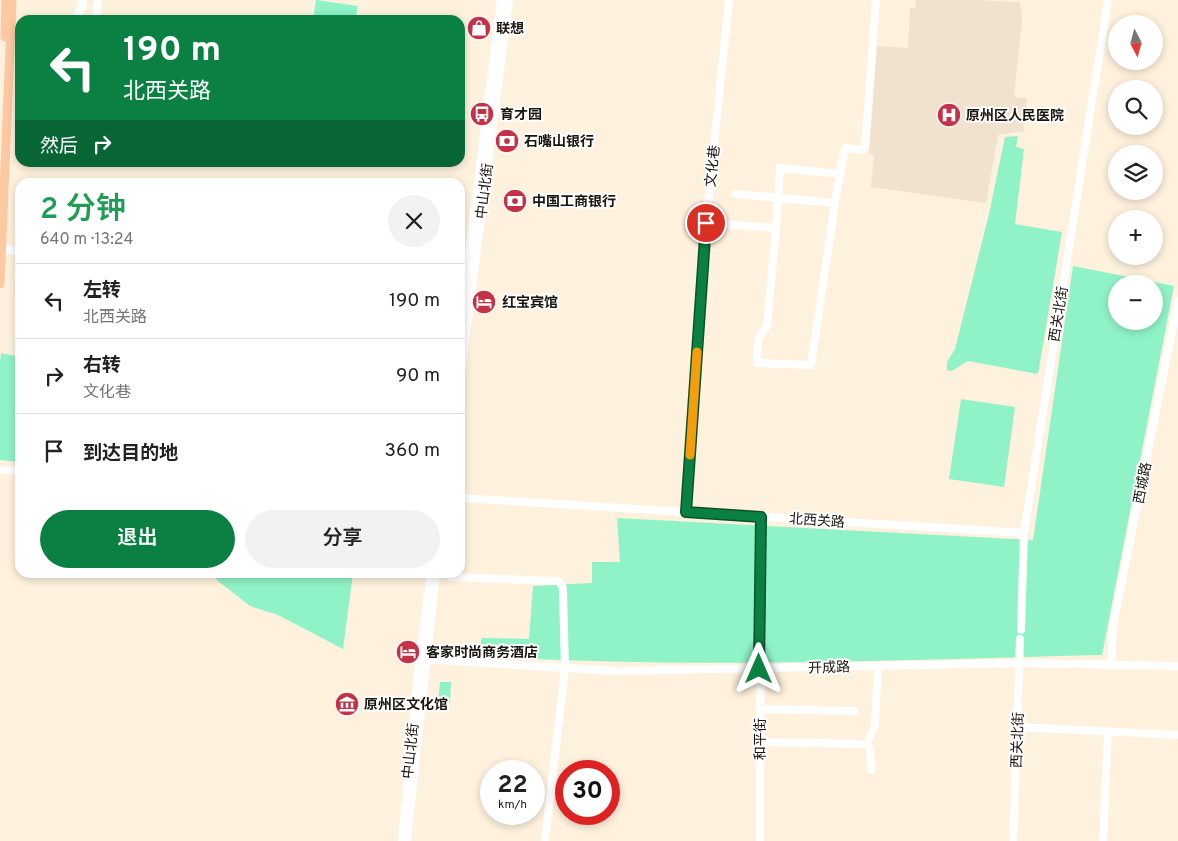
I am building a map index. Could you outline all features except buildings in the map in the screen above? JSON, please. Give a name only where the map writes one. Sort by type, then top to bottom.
[{"type":"main road","points":[[0,155],[6,0]]},
{"type":"main road","points":[[0,284],[12,0]]},
{"type":"street","points":[[78,15],[83,4],[82,0]]},
{"type":"street","points":[[96,15],[98,0]]},
{"type":"street","name":"中山北街","points":[[465,284],[501,0]]},
{"type":"street","name":"中山北街","points":[[465,343],[509,0]]},
{"type":"street","name":"文化巷","points":[[686,512],[706,223],[729,0]]},
{"type":"street","points":[[840,174],[780,168],[767,326],[758,338],[757,363],[812,365],[844,148],[862,150],[866,147],[876,0]]},
{"type":"street","name":"西关北街","points":[[1013,841],[1024,533],[1108,0]]},
{"type":"street","points":[[736,194],[835,203]]},
{"type":"street","points":[[706,223],[776,228]]},
{"type":"street","points":[[2,248],[15,251]]},
{"type":"street","name":"西城路","points":[[1111,665],[1113,626],[1178,301]]},
{"type":"street","points":[[0,470],[15,471]]},
{"type":"street","name":"北西关路","points":[[465,498],[1024,533]]},
{"type":"street","name":"和平街","points":[[760,841],[759,669],[761,517]]},
{"type":"street","name":"中山北街","points":[[407,841],[430,578]]},
{"type":"street","name":"中山北街","points":[[402,841],[423,659],[435,578]]},
{"type":"street","points":[[465,578],[557,582],[561,584],[563,589],[565,669],[545,841]]},
{"type":"street","name":"开成路","points":[[423,659],[616,671],[1019,663],[1178,666]]},
{"type":"street","points":[[867,744],[875,725],[878,665]]},
{"type":"street","points":[[760,709],[854,711]]},
{"type":"street","points":[[1017,727],[1178,735]]},
{"type":"street","points":[[1103,841],[1108,731]]},
{"type":"street","points":[[760,742],[867,744]]},
{"type":"street","points":[[867,744],[870,748],[870,770]]},
{"type":"shaded area","name":"原州区人民医院","points":[[916,0],[1020,2],[1022,20],[1014,97],[1027,98],[1024,131],[998,135],[986,203],[871,187],[874,155],[869,154],[877,46],[908,48],[910,8],[915,8]]},
{"type":"green space","points":[[316,0],[358,6],[356,15],[314,15]]},
{"type":"green space","points":[[1018,136],[1016,147],[1024,149],[1015,224],[1062,232],[1038,374],[968,361],[952,371],[947,370],[947,362],[955,349],[989,214],[1005,137]]},
{"type":"green space","points":[[1073,266],[1118,275],[1108,275],[1108,330],[1163,330],[1163,284],[1174,286],[1102,655],[711,663],[555,660],[477,656],[482,638],[529,639],[533,586],[592,583],[592,562],[620,562],[617,518],[1033,540]]},
{"type":"green space","points":[[1,353],[15,356],[15,462],[0,460]]},
{"type":"green space","points":[[961,399],[1015,407],[1004,487],[949,479]]},
{"type":"green space","points":[[216,578],[352,578],[343,649],[278,615],[250,606]]},
{"type":"green space","points":[[440,682],[451,682],[450,703],[438,702]]},
{"type":"slow traffic","points":[[690,455],[697,352]]},
{"type":"place","name":"联想","points":[[479,28]]},
{"type":"place","name":"育才园","points":[[482,114]]},
{"type":"place","name":"原州区人民医院","points":[[949,115]]},
{"type":"place","name":"石嘴山银行","points":[[507,141]]},
{"type":"place","name":"中国工商银行","points":[[515,201]]},
{"type":"place","name":"红宝宾馆","points":[[484,302]]},
{"type":"place","name":"客家时尚商务酒店","points":[[408,652]]},
{"type":"place","name":"原州区文化馆","points":[[347,704]]},
{"type":"route","points":[[706,223],[686,512],[761,517],[759,669]]}]
